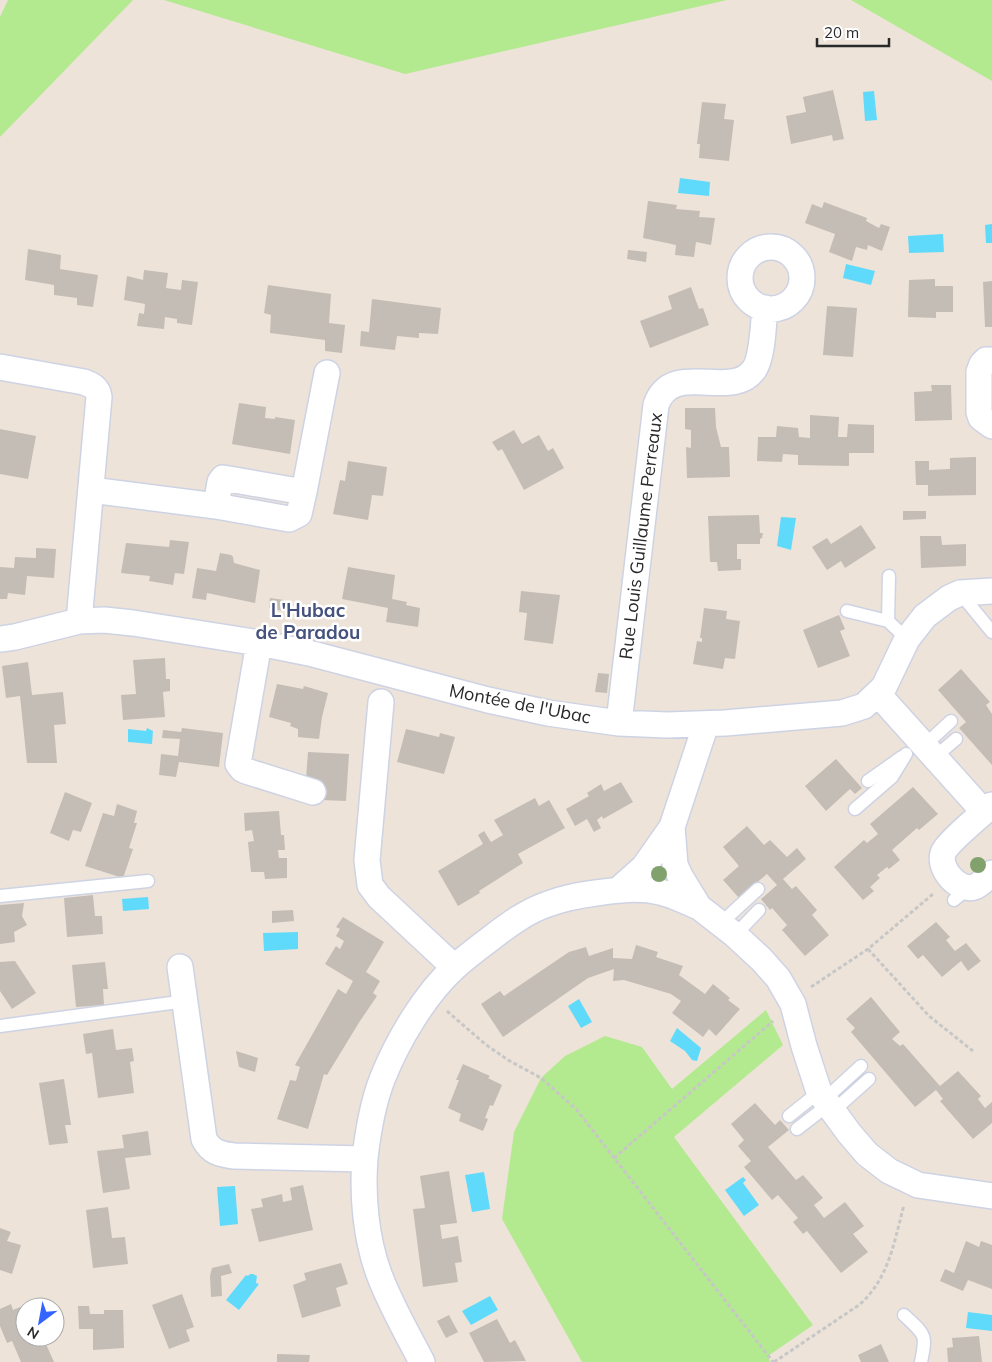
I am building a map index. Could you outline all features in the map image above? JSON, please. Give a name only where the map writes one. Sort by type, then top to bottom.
[{"type":"street","name":"Rue Louis Guillaume Perreaux","points":[[619,723],[658,398],[667,388],[677,383],[731,382],[748,376],[755,368],[759,357],[765,308]]},
{"type":"street","points":[[992,360],[986,360],[980,367],[978,412],[981,418],[992,426]]},
{"type":"street","points":[[0,367],[84,382],[95,387],[98,392],[79,620]]},
{"type":"street","points":[[90,490],[216,506],[220,482],[223,478],[304,492],[327,373]]},
{"type":"street","name":"Montée de l'Ubac","points":[[0,639],[15,637],[79,620],[133,623],[309,653],[488,700],[548,713],[619,723],[706,724],[751,722],[842,713],[864,706],[878,694],[888,679],[907,639],[925,616],[949,598],[960,593],[992,590]]},
{"type":"street","points":[[259,643],[238,764],[246,771],[313,792]]},
{"type":"street","points":[[878,694],[922,749],[988,808],[945,850],[942,862],[958,888],[978,885],[992,874]]},
{"type":"street","points":[[381,702],[367,860],[370,885],[380,898],[454,967]]},
{"type":"street","points":[[618,890],[652,858],[672,827],[706,724]]},
{"type":"street","points":[[672,827],[675,865],[699,908]]},
{"type":"street","points":[[422,1362],[387,1294],[372,1254],[366,1224],[365,1159],[375,1101],[382,1078],[402,1037],[430,995],[454,967],[501,930],[535,910],[568,898],[618,890],[658,892],[668,894],[699,908],[728,929],[770,968],[793,1002],[804,1046],[826,1102],[867,1154],[889,1172],[927,1188],[992,1196]]},
{"type":"street","points":[[180,967],[204,1139],[208,1147],[223,1155],[234,1156],[365,1159]]},
{"type":"lane","points":[[888,621],[889,576]]},
{"type":"lane","points":[[960,593],[992,632]]},
{"type":"lane","points":[[847,611],[888,621],[907,639]]},
{"type":"lane","points":[[855,810],[951,721]]},
{"type":"lane","points":[[868,782],[922,749],[956,739]]},
{"type":"lane","points":[[0,896],[148,880]]},
{"type":"lane","points":[[728,929],[758,889]]},
{"type":"lane","points":[[728,929],[759,910]]},
{"type":"lane","points":[[0,1026],[186,1001]]},
{"type":"lane","points":[[797,1129],[861,1066]]},
{"type":"lane","points":[[789,1116],[826,1102],[869,1079]]},
{"type":"lane","points":[[904,1315],[923,1334],[925,1344],[922,1362]]},
{"type":"path","points":[[614,1158],[793,1002],[958,888]]},
{"type":"path","points":[[868,950],[929,1016],[973,1051]]},
{"type":"path","points":[[430,995],[485,1044],[508,1060],[541,1078],[576,1109],[773,1362],[859,1305],[880,1282],[886,1268],[910,1182]]},
{"type":"green space","points":[[8,0],[133,0],[0,137],[0,17]]},
{"type":"green space","points":[[164,0],[727,0],[405,74]]},
{"type":"green space","points":[[851,0],[992,0],[992,81]]},
{"type":"green space","points":[[766,1010],[783,1045],[674,1137],[813,1325],[768,1356],[770,1362],[582,1362],[502,1219],[514,1132],[541,1078],[565,1056],[605,1036],[642,1047],[672,1089]]},
{"type":"water","points":[[874,91],[877,120],[865,121],[863,92]]},
{"type":"water","points":[[680,178],[710,182],[709,196],[678,193]]},
{"type":"water","points":[[992,224],[992,243],[986,243],[985,225]]},
{"type":"water","points":[[943,234],[944,252],[909,253],[908,236]]},
{"type":"water","points":[[846,264],[875,271],[871,285],[843,278]]},
{"type":"water","points":[[781,517],[796,518],[791,550],[777,546]]},
{"type":"water","points":[[147,728],[153,731],[152,744],[128,742],[128,729],[146,731]]},
{"type":"water","points":[[148,897],[149,909],[123,911],[122,899]]},
{"type":"water","points":[[298,932],[298,949],[264,951],[263,933]]},
{"type":"water","points":[[579,999],[592,1022],[581,1028],[568,1006]]},
{"type":"water","points":[[677,1028],[701,1048],[697,1061],[692,1060],[685,1051],[670,1041]]},
{"type":"water","points":[[484,1172],[490,1209],[472,1212],[465,1175]]},
{"type":"water","points":[[743,1177],[746,1180],[743,1183],[759,1205],[744,1216],[725,1190]]},
{"type":"water","points":[[235,1186],[238,1224],[220,1226],[217,1187]]},
{"type":"water","points":[[246,1275],[257,1276],[256,1283],[259,1284],[239,1310],[226,1300]]},
{"type":"water","points":[[490,1296],[498,1310],[471,1325],[462,1311]]},
{"type":"water","points":[[968,1312],[992,1315],[992,1331],[966,1328]]},
{"type":"building","points":[[833,90],[844,139],[833,141],[832,135],[791,144],[786,116],[806,112],[803,97]]},
{"type":"building","points":[[702,102],[726,104],[724,119],[734,120],[729,161],[699,158],[700,144],[697,144]]},
{"type":"building","points":[[648,201],[677,205],[676,209],[700,211],[699,217],[715,218],[711,245],[696,242],[694,257],[675,255],[676,245],[643,238]]},
{"type":"building","points":[[824,202],[867,218],[866,221],[879,228],[881,224],[890,227],[882,251],[868,245],[867,250],[856,247],[852,261],[829,252],[835,234],[805,223],[812,204],[822,208]]},
{"type":"building","points":[[28,249],[61,255],[60,269],[98,275],[93,307],[77,305],[77,298],[54,295],[54,285],[25,280]]},
{"type":"building","points":[[628,250],[647,252],[646,262],[627,259]]},
{"type":"building","points":[[144,270],[168,273],[166,288],[181,290],[182,280],[198,282],[192,325],[177,323],[177,319],[165,317],[164,329],[137,326],[139,313],[144,314],[145,304],[124,300],[127,276],[143,280]]},
{"type":"building","points":[[935,279],[935,286],[953,286],[953,312],[936,312],[936,318],[908,317],[909,280]]},
{"type":"building","points":[[992,281],[992,327],[985,327],[983,282]]},
{"type":"building","points":[[268,285],[331,294],[329,323],[345,325],[342,353],[325,351],[325,340],[270,333],[271,315],[264,313]]},
{"type":"building","points":[[691,287],[699,309],[703,308],[709,325],[650,348],[640,321],[672,309],[668,296]]},
{"type":"building","points":[[372,299],[441,308],[438,334],[419,333],[419,338],[397,336],[395,350],[360,346],[361,331],[369,332]]},
{"type":"building","points":[[827,306],[857,308],[853,357],[823,355]]},
{"type":"building","points":[[931,385],[951,385],[952,420],[915,421],[914,392],[932,391]]},
{"type":"building","points":[[239,403],[266,407],[265,418],[275,419],[275,417],[295,420],[290,454],[232,444]]},
{"type":"building","points":[[685,408],[715,408],[716,427],[721,447],[729,447],[730,477],[687,478],[686,447],[691,448],[691,430],[685,429]]},
{"type":"building","points":[[810,415],[839,417],[838,437],[847,437],[848,424],[874,425],[874,453],[849,453],[849,466],[798,465],[798,455],[783,454],[782,462],[757,461],[758,437],[776,437],[777,426],[798,428],[799,437],[810,438]]},
{"type":"building","points":[[0,429],[36,436],[28,479],[0,474]]},
{"type":"building","points":[[514,430],[522,444],[539,435],[548,451],[553,448],[564,468],[524,490],[502,449],[498,451],[492,442]]},
{"type":"building","points":[[976,457],[976,495],[928,496],[928,485],[916,485],[915,461],[929,461],[929,470],[950,469],[950,458]]},
{"type":"building","points":[[348,461],[387,467],[383,496],[372,495],[368,520],[333,514],[340,480],[345,481]]},
{"type":"building","points":[[903,511],[926,511],[926,519],[903,520]]},
{"type":"building","points":[[759,515],[760,533],[763,533],[760,544],[737,544],[737,559],[741,559],[741,570],[718,571],[717,562],[710,562],[708,516]]},
{"type":"building","points":[[861,525],[876,548],[845,568],[841,561],[827,570],[812,547],[827,538],[831,544]]},
{"type":"building","points":[[920,536],[941,536],[942,545],[966,544],[966,566],[921,568]]},
{"type":"building","points":[[170,540],[189,542],[184,574],[175,573],[173,585],[149,581],[150,576],[121,573],[126,543],[169,547]]},
{"type":"building","points":[[36,548],[56,549],[54,578],[27,576],[25,595],[8,593],[7,599],[0,599],[0,567],[14,568],[15,557],[36,558]]},
{"type":"building","points":[[220,553],[231,555],[234,563],[260,570],[255,603],[207,593],[206,600],[192,598],[197,568],[216,571]]},
{"type":"building","points":[[348,567],[395,575],[392,599],[407,602],[406,605],[420,608],[418,627],[386,622],[388,608],[342,599]]},
{"type":"building","points":[[521,591],[560,595],[553,644],[524,640],[527,613],[519,612]]},
{"type":"building","points":[[270,598],[284,600],[283,611],[269,608]]},
{"type":"building","points":[[704,608],[727,611],[726,619],[740,621],[735,659],[725,658],[723,669],[693,664],[697,641],[702,642],[702,638],[700,638]]},
{"type":"building","points":[[839,615],[845,629],[840,631],[850,656],[818,668],[803,630]]},
{"type":"building","points":[[165,658],[166,679],[170,679],[170,691],[163,692],[165,717],[123,720],[121,695],[136,694],[133,660]]},
{"type":"building","points":[[28,662],[32,695],[63,692],[66,724],[54,725],[57,763],[27,763],[20,696],[6,698],[2,666]]},
{"type":"building","points":[[961,669],[990,702],[986,705],[992,714],[992,765],[959,728],[966,722],[938,690]]},
{"type":"building","points":[[598,673],[609,674],[607,693],[595,692]]},
{"type":"building","points":[[277,684],[303,689],[304,686],[328,693],[319,739],[298,737],[298,729],[290,726],[291,723],[269,717]]},
{"type":"building","points":[[182,728],[223,733],[219,767],[179,762],[176,777],[159,775],[161,754],[178,756],[180,739],[162,738],[163,730],[181,732]]},
{"type":"building","points":[[406,729],[439,737],[440,733],[455,737],[444,774],[397,762]]},
{"type":"building","points":[[308,752],[349,754],[346,801],[321,800],[321,781],[306,779]]},
{"type":"building","points":[[836,759],[862,788],[855,794],[850,789],[826,811],[805,786]]},
{"type":"building","points":[[621,782],[633,802],[603,819],[602,816],[597,820],[601,828],[594,832],[587,819],[575,826],[566,809],[589,796],[587,793],[601,784],[604,791]]},
{"type":"building","points":[[913,787],[938,814],[919,830],[917,828],[892,850],[900,860],[889,869],[887,867],[877,875],[880,878],[870,887],[874,891],[863,900],[834,867],[864,840],[867,843],[878,834],[870,824]]},
{"type":"building","points":[[65,792],[92,803],[81,832],[73,830],[69,841],[50,833]]},
{"type":"building","points":[[535,798],[539,806],[549,800],[565,828],[518,854],[523,863],[458,906],[438,871],[483,844],[478,835],[484,831],[491,842],[503,835],[494,820]]},
{"type":"building","points":[[117,804],[137,811],[134,823],[137,823],[129,848],[133,849],[123,878],[85,866],[103,813],[114,816]]},
{"type":"building","points":[[279,811],[281,835],[284,835],[285,850],[278,850],[279,858],[287,858],[287,878],[265,879],[264,872],[251,872],[248,842],[254,841],[252,830],[245,831],[244,813]]},
{"type":"building","points":[[747,826],[764,845],[770,840],[787,857],[797,848],[806,859],[783,879],[792,889],[796,886],[817,910],[812,915],[829,935],[805,956],[782,930],[787,925],[761,899],[777,885],[767,874],[739,898],[723,880],[739,866],[723,847]]},
{"type":"building","points":[[93,895],[95,916],[102,916],[103,934],[67,937],[64,898]]},
{"type":"building","points":[[24,903],[22,916],[27,925],[14,932],[15,942],[0,944],[0,905]]},
{"type":"building","points":[[293,910],[294,921],[272,923],[272,911]]},
{"type":"building","points":[[343,917],[384,942],[366,972],[380,981],[373,993],[377,996],[327,1075],[324,1074],[308,1129],[277,1119],[290,1080],[296,1081],[300,1067],[295,1065],[338,989],[346,994],[353,981],[325,964],[336,946],[340,949],[344,941],[336,936],[340,929],[336,927]]},
{"type":"building","points":[[936,922],[950,937],[946,940],[955,951],[966,943],[981,961],[968,971],[961,961],[942,977],[923,955],[918,959],[907,946]]},
{"type":"building","points":[[636,945],[658,952],[656,957],[683,966],[679,975],[705,994],[713,984],[730,998],[728,1000],[740,1009],[716,1036],[709,1029],[703,1037],[672,1013],[681,1001],[671,994],[624,980],[613,981],[614,969],[588,978],[503,1037],[481,1004],[500,991],[504,996],[569,952],[586,947],[589,956],[613,948],[613,958],[632,959]]},
{"type":"building","points":[[15,961],[36,993],[12,1009],[0,991],[0,962]]},
{"type":"building","points":[[105,962],[108,989],[103,989],[104,1005],[76,1007],[72,965]]},
{"type":"building","points":[[871,997],[900,1032],[892,1039],[900,1046],[903,1044],[940,1086],[958,1071],[981,1096],[978,1099],[985,1108],[992,1102],[992,1123],[973,1139],[940,1101],[943,1099],[936,1090],[915,1107],[851,1032],[855,1028],[846,1019]]},
{"type":"building","points":[[113,1029],[116,1050],[132,1048],[134,1061],[130,1062],[134,1093],[98,1098],[92,1053],[86,1054],[83,1034]]},
{"type":"building","points":[[236,1051],[258,1058],[255,1072],[239,1067]]},
{"type":"building","points":[[463,1064],[490,1076],[488,1078],[502,1085],[493,1106],[490,1105],[485,1118],[488,1119],[483,1131],[459,1121],[461,1114],[448,1108]]},
{"type":"building","points":[[64,1079],[71,1125],[65,1125],[68,1143],[49,1145],[39,1083]]},
{"type":"building","points":[[755,1103],[775,1125],[780,1120],[789,1130],[768,1147],[796,1180],[803,1175],[823,1198],[814,1205],[824,1218],[845,1202],[864,1226],[853,1234],[868,1252],[841,1273],[807,1231],[803,1234],[793,1222],[798,1218],[778,1195],[772,1200],[744,1167],[751,1161],[738,1146],[744,1140],[731,1124]]},
{"type":"building","points":[[148,1131],[151,1155],[125,1158],[130,1189],[103,1193],[97,1151],[124,1148],[122,1135]]},
{"type":"building","points":[[449,1171],[457,1223],[440,1225],[442,1239],[458,1236],[462,1262],[455,1263],[458,1282],[423,1287],[413,1209],[425,1208],[420,1176]]},
{"type":"building","points":[[303,1185],[313,1230],[259,1242],[251,1209],[263,1207],[261,1199],[282,1194],[283,1202],[292,1200],[290,1188]]},
{"type":"building","points":[[108,1207],[112,1238],[125,1237],[128,1264],[93,1268],[86,1210]]},
{"type":"building","points":[[0,1228],[11,1232],[7,1241],[21,1245],[12,1274],[0,1270]]},
{"type":"building","points":[[966,1241],[979,1247],[981,1241],[992,1245],[992,1289],[968,1280],[963,1291],[940,1281],[945,1269],[954,1273]]},
{"type":"building","points":[[341,1263],[348,1284],[336,1288],[341,1306],[302,1318],[293,1285],[306,1280],[304,1273]]},
{"type":"building","points":[[229,1264],[232,1273],[221,1276],[222,1296],[211,1297],[210,1276],[212,1268]]},
{"type":"building","points":[[182,1294],[194,1327],[186,1330],[190,1341],[169,1349],[152,1305]]},
{"type":"building","points":[[11,1304],[13,1310],[15,1309],[15,1347],[47,1347],[54,1362],[21,1362],[12,1341],[7,1343],[0,1326],[0,1309]]},
{"type":"building","points":[[78,1306],[89,1306],[90,1314],[104,1314],[104,1310],[123,1310],[124,1348],[93,1350],[93,1329],[79,1329]]},
{"type":"building","points":[[449,1315],[458,1332],[446,1338],[437,1321]]},
{"type":"building","points":[[497,1319],[510,1343],[515,1340],[526,1361],[484,1362],[469,1333]]},
{"type":"building","points":[[979,1336],[982,1362],[948,1362],[947,1348],[953,1347],[952,1338]]},
{"type":"building","points":[[881,1344],[889,1362],[861,1362],[858,1355]]},
{"type":"building","points":[[277,1354],[310,1355],[309,1362],[277,1362]]},
{"type":"district","name":"L'Hubac de Paradou","points":[[308,621]]}]
